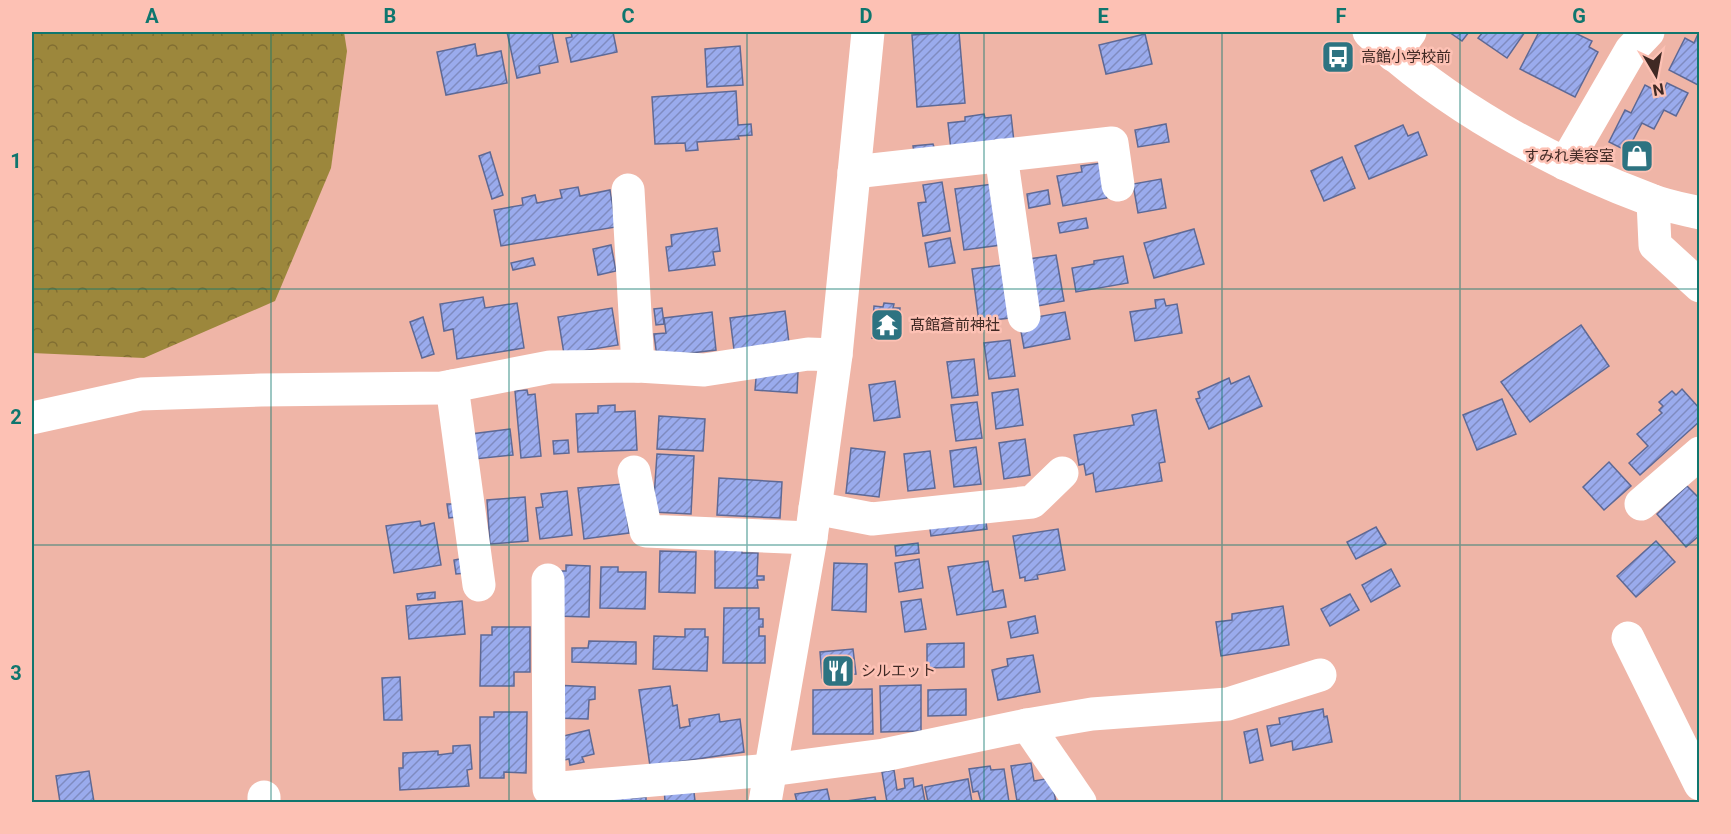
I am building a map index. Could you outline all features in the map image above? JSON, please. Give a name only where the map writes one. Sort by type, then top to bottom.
[{"type":"street","points":[[765,802],[813,523],[836,355],[868,32]]},
{"type":"street","points":[[1369,32],[1402,43],[1464,107],[1565,164],[1653,201],[1700,213]]},
{"type":"street","points":[[1565,164],[1631,51],[1648,32]]},
{"type":"street","points":[[854,172],[1112,142],[1118,185]]},
{"type":"street","points":[[1001,156],[1024,316]]},
{"type":"street","points":[[628,190],[638,366]]},
{"type":"street","points":[[1653,201],[1655,244],[1700,286]]},
{"type":"street","points":[[32,418],[141,394],[442,388],[550,367],[638,366],[704,370],[808,354],[836,355]]},
{"type":"street","points":[[452,386],[479,585]]},
{"type":"street","points":[[1641,504],[1700,453]]},
{"type":"street","points":[[634,472],[646,531],[872,519],[1032,502],[1062,473]]},
{"type":"street","points":[[548,580],[549,789],[770,770],[884,755],[1092,714],[1228,704],[1320,675]]},
{"type":"street","points":[[1628,638],[1690,741],[1700,784]]},
{"type":"street","points":[[1028,725],[1080,802]]},
{"type":"green space","points":[[32,32],[344,32],[347,51],[331,168],[275,301],[144,358],[32,353]]},
{"type":"building","points":[[507,32],[552,32],[558,62],[539,66],[540,73],[517,78]]},
{"type":"building","points":[[571,32],[613,32],[617,52],[571,62],[566,38],[572,37]]},
{"type":"building","points":[[959,32],[965,103],[917,107],[912,35]]},
{"type":"building","points":[[1449,32],[1469,32],[1462,41]]},
{"type":"building","points":[[1483,32],[1525,32],[1507,58],[1478,38]]},
{"type":"building","points":[[1539,32],[1573,32],[1592,41],[1589,47],[1598,52],[1575,97],[1520,69]]},
{"type":"building","points":[[1145,34],[1152,64],[1106,74],[1099,45]]},
{"type":"building","points":[[1698,34],[1700,35],[1700,86],[1669,70],[1685,38],[1694,43]]},
{"type":"building","points":[[475,44],[477,56],[501,51],[507,83],[446,95],[437,52]]},
{"type":"building","points":[[740,46],[743,85],[707,87],[705,49]]},
{"type":"building","points":[[1667,83],[1688,93],[1676,116],[1664,110],[1654,129],[1642,123],[1627,151],[1609,142],[1625,110],[1631,113],[1645,85],[1662,94]]},
{"type":"building","points":[[736,91],[738,125],[751,124],[752,135],[738,136],[739,139],[697,142],[698,150],[686,151],[685,143],[655,144],[652,97]]},
{"type":"building","points":[[984,114],[985,118],[1011,115],[1014,142],[951,150],[948,123],[965,121],[965,117]]},
{"type":"building","points":[[1166,124],[1169,142],[1138,147],[1135,130]]},
{"type":"building","points":[[1403,125],[1408,136],[1418,132],[1427,155],[1369,179],[1355,146]]},
{"type":"building","points":[[933,144],[935,150],[914,153],[913,146]]},
{"type":"building","points":[[490,152],[503,195],[492,199],[479,156]]},
{"type":"building","points":[[1342,157],[1355,188],[1324,201],[1311,171]]},
{"type":"building","points":[[1101,163],[1107,198],[1063,206],[1057,176],[1082,172],[1081,166]]},
{"type":"building","points":[[1161,179],[1166,208],[1138,213],[1133,184]]},
{"type":"building","points":[[942,182],[950,231],[923,236],[918,203],[926,202],[923,185]]},
{"type":"building","points":[[993,184],[1001,245],[964,250],[955,189]]},
{"type":"building","points":[[578,187],[580,196],[610,190],[616,227],[501,246],[494,210],[523,205],[522,198],[535,195],[537,203],[562,198],[560,190]]},
{"type":"building","points":[[1048,190],[1050,204],[1029,208],[1027,194]]},
{"type":"building","points":[[1086,218],[1088,228],[1060,233],[1058,223]]},
{"type":"building","points":[[717,228],[720,251],[713,252],[715,265],[669,271],[666,247],[672,246],[671,235]]},
{"type":"building","points":[[1194,229],[1204,264],[1154,278],[1144,243]]},
{"type":"building","points":[[950,238],[955,263],[929,267],[925,243]]},
{"type":"building","points":[[611,245],[616,271],[598,275],[593,249]]},
{"type":"building","points":[[1056,255],[1064,301],[1037,306],[1029,259]]},
{"type":"building","points":[[1123,256],[1128,283],[1076,292],[1072,268]]},
{"type":"building","points":[[533,258],[535,265],[513,270],[511,263]]},
{"type":"building","points":[[1002,265],[1009,318],[979,322],[972,269]]},
{"type":"building","points":[[483,297],[485,308],[517,303],[524,348],[457,359],[453,329],[444,331],[440,304]]},
{"type":"building","points":[[1164,299],[1166,306],[1177,304],[1182,333],[1135,341],[1130,312],[1156,308],[1155,300]]},
{"type":"building","points":[[884,303],[894,304],[893,308],[900,308],[897,340],[872,338],[874,306],[883,307]]},
{"type":"building","points":[[612,308],[618,345],[564,354],[558,317]]},
{"type":"building","points":[[662,308],[664,324],[656,325],[654,309]]},
{"type":"building","points":[[785,311],[789,343],[734,350],[730,318]]},
{"type":"building","points":[[712,312],[716,350],[657,357],[654,334],[666,333],[664,318]]},
{"type":"building","points":[[1065,312],[1070,339],[1024,348],[1019,320]]},
{"type":"building","points":[[423,317],[434,354],[422,358],[410,322]]},
{"type":"building","points":[[1581,325],[1609,366],[1530,422],[1501,382]]},
{"type":"building","points":[[1010,340],[1015,376],[989,379],[984,343]]},
{"type":"building","points":[[974,359],[978,395],[952,398],[947,362]]},
{"type":"building","points":[[757,367],[798,371],[797,393],[755,390]]},
{"type":"building","points":[[1249,376],[1262,406],[1209,429],[1196,399],[1200,398],[1198,392],[1229,378],[1231,384]]},
{"type":"building","points":[[895,381],[900,417],[874,421],[869,385]]},
{"type":"building","points":[[1018,389],[1023,425],[996,429],[992,393]]},
{"type":"building","points":[[1682,389],[1700,409],[1700,421],[1640,475],[1629,463],[1648,446],[1637,434],[1662,413],[1659,410],[1663,406],[1659,402],[1672,391],[1676,395]]},
{"type":"building","points":[[527,390],[528,395],[535,394],[541,456],[521,458],[515,391]]},
{"type":"building","points":[[1502,399],[1516,434],[1477,450],[1463,415]]},
{"type":"building","points":[[977,402],[982,438],[956,441],[951,405]]},
{"type":"building","points":[[615,405],[615,412],[635,411],[637,450],[578,452],[576,414],[598,413],[598,406]]},
{"type":"building","points":[[1156,410],[1165,462],[1159,463],[1162,481],[1096,492],[1093,473],[1086,475],[1084,464],[1079,465],[1074,435],[1134,425],[1132,415]]},
{"type":"building","points":[[659,416],[705,419],[703,451],[657,449]]},
{"type":"building","points":[[510,429],[513,455],[474,459],[471,434]]},
{"type":"building","points":[[1025,439],[1030,475],[1004,479],[999,443]]},
{"type":"building","points":[[568,440],[569,453],[554,454],[553,441]]},
{"type":"building","points":[[976,447],[981,484],[954,487],[950,451]]},
{"type":"building","points":[[851,448],[885,452],[879,497],[846,493]]},
{"type":"building","points":[[930,451],[935,488],[908,491],[904,454]]},
{"type":"building","points":[[657,454],[694,456],[691,514],[653,512]]},
{"type":"building","points":[[1609,462],[1631,486],[1604,510],[1583,487]]},
{"type":"building","points":[[719,478],[782,482],[780,518],[717,515]]},
{"type":"building","points":[[623,484],[629,533],[584,539],[578,488]]},
{"type":"building","points":[[1687,486],[1700,499],[1700,535],[1686,547],[1657,514]]},
{"type":"building","points":[[567,491],[572,535],[540,539],[536,508],[543,507],[541,494]]},
{"type":"building","points":[[525,497],[528,541],[490,544],[487,500]]},
{"type":"building","points":[[447,504],[454,504],[456,517],[449,518]]},
{"type":"building","points":[[985,515],[987,529],[931,536],[929,523]]},
{"type":"building","points":[[420,521],[421,526],[434,523],[441,565],[394,573],[386,526]]},
{"type":"building","points":[[1376,527],[1386,544],[1356,559],[1347,542]]},
{"type":"building","points":[[1058,529],[1065,570],[1037,575],[1038,579],[1025,581],[1025,577],[1020,578],[1013,536]]},
{"type":"building","points":[[1656,541],[1675,562],[1636,597],[1617,576]]},
{"type":"building","points":[[918,543],[919,553],[896,556],[895,546]]},
{"type":"building","points":[[715,548],[742,548],[742,553],[758,553],[757,576],[764,576],[764,580],[757,580],[758,588],[715,588]]},
{"type":"building","points":[[660,551],[696,552],[695,593],[659,592]]},
{"type":"building","points":[[465,558],[467,573],[456,574],[454,560]]},
{"type":"building","points":[[919,559],[923,588],[899,592],[895,563]]},
{"type":"building","points":[[988,561],[993,592],[1003,590],[1006,607],[957,615],[948,567]]},
{"type":"building","points":[[834,563],[867,564],[866,612],[832,610]]},
{"type":"building","points":[[566,565],[590,566],[589,617],[555,616],[556,571],[566,571]]},
{"type":"building","points":[[601,567],[618,567],[618,572],[646,572],[645,609],[600,608]]},
{"type":"building","points":[[1391,569],[1400,586],[1371,602],[1362,585]]},
{"type":"building","points":[[435,592],[435,598],[418,600],[417,594]]},
{"type":"building","points":[[1350,594],[1359,610],[1330,626],[1321,609]]},
{"type":"building","points":[[921,599],[926,629],[905,632],[901,602]]},
{"type":"building","points":[[462,601],[465,634],[409,639],[406,606]]},
{"type":"building","points":[[1283,606],[1289,645],[1221,656],[1216,622],[1232,620],[1232,614]]},
{"type":"building","points":[[724,608],[759,608],[759,619],[763,619],[763,627],[759,627],[759,636],[765,636],[765,663],[723,663]]},
{"type":"building","points":[[1035,616],[1038,633],[1011,638],[1008,622]]},
{"type":"building","points":[[492,627],[530,627],[530,672],[514,672],[514,686],[480,686],[481,635],[492,635]]},
{"type":"building","points":[[685,629],[705,629],[705,637],[708,637],[707,671],[653,669],[654,636],[685,637]]},
{"type":"building","points":[[589,641],[636,642],[636,664],[572,662],[572,648],[588,648]]},
{"type":"building","points":[[964,643],[964,667],[927,668],[927,644]]},
{"type":"building","points":[[853,649],[856,674],[822,678],[820,652]]},
{"type":"building","points":[[1033,655],[1040,692],[998,700],[992,670],[1008,666],[1007,659]]},
{"type":"building","points":[[400,677],[402,720],[384,720],[382,678]]},
{"type":"building","points":[[554,685],[595,687],[595,699],[589,700],[588,719],[554,718]]},
{"type":"building","points":[[921,685],[921,731],[881,732],[880,686]]},
{"type":"building","points":[[670,686],[673,706],[677,705],[680,728],[690,726],[689,719],[719,714],[720,722],[740,719],[744,752],[650,766],[639,690]]},
{"type":"building","points":[[872,689],[873,734],[813,734],[813,690]]},
{"type":"building","points":[[966,689],[966,715],[928,716],[928,690]]},
{"type":"building","points":[[1323,709],[1324,717],[1327,716],[1332,742],[1293,750],[1292,741],[1271,746],[1267,726],[1280,724],[1279,718]]},
{"type":"building","points":[[494,712],[527,712],[526,773],[504,772],[504,778],[480,778],[480,717],[494,717]]},
{"type":"building","points":[[1257,729],[1263,760],[1250,763],[1244,732]]},
{"type":"building","points":[[589,730],[594,754],[582,757],[584,762],[570,765],[569,759],[559,761],[555,738]]},
{"type":"building","points":[[470,745],[472,769],[467,770],[469,786],[400,790],[399,768],[403,768],[403,753],[438,751],[438,755],[453,753],[453,746]]},
{"type":"building","points":[[1031,763],[1034,781],[1051,778],[1056,802],[1017,801],[1011,766]]},
{"type":"building","points":[[990,766],[991,770],[1004,769],[1009,802],[981,802],[978,791],[973,792],[969,769]]},
{"type":"building","points":[[894,770],[897,790],[905,788],[904,779],[913,778],[914,787],[922,785],[925,802],[887,802],[882,772]]},
{"type":"building","points":[[89,771],[94,802],[60,802],[56,776]]},
{"type":"building","points":[[968,779],[972,802],[928,802],[925,787]]},
{"type":"building","points":[[693,784],[695,801],[665,802],[664,787]]},
{"type":"building","points":[[827,789],[830,802],[797,802],[795,794]]},
{"type":"building","points":[[610,793],[633,798],[646,797],[646,802],[610,802]]},
{"type":"building","points":[[875,797],[876,802],[839,802]]},
{"type":"place","name":"高館小学校前","points":[[1338,57]]},
{"type":"place","name":"すみれ美容室","points":[[1637,156]]},
{"type":"place","name":"髙館蒼前神社","points":[[887,325]]},
{"type":"place","name":"シルエット","points":[[838,671]]}]
